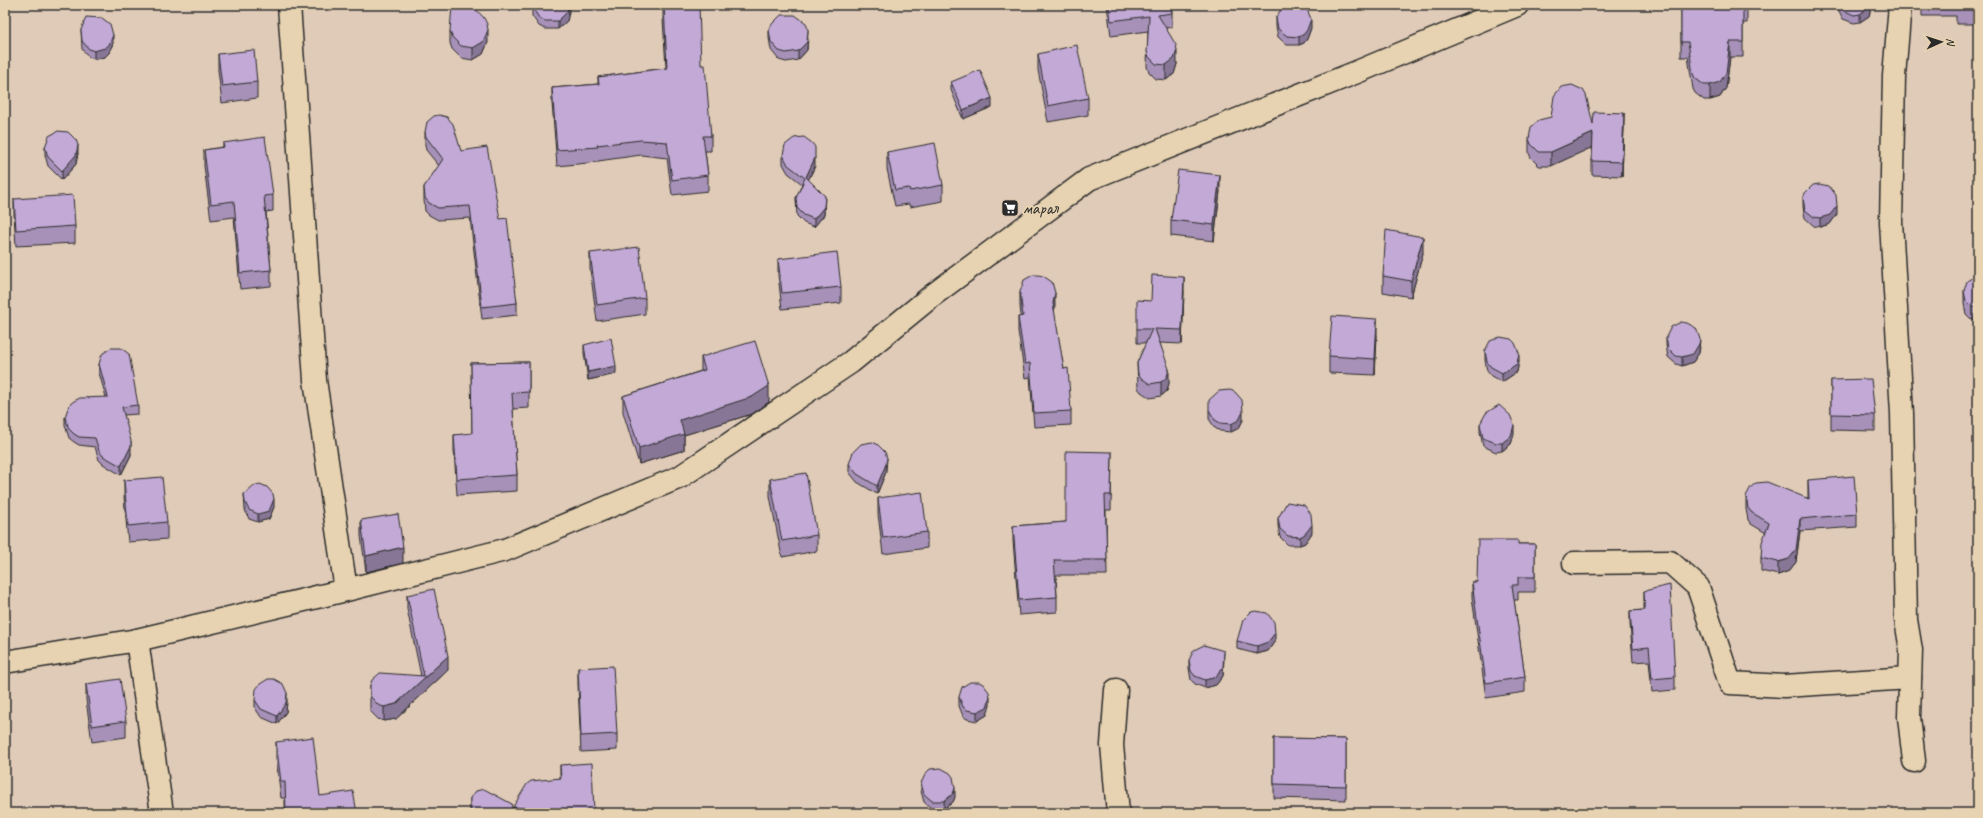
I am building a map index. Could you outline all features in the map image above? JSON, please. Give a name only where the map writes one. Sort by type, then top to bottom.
[{"type":"street","points":[[289,5],[315,380],[346,590]]},
{"type":"street","points":[[5,662],[137,640],[505,550],[680,477],[851,362],[933,295],[1089,179],[1357,72],[1495,9],[1517,5]]},
{"type":"street","points":[[1900,5],[1894,76],[1892,222],[1902,413],[1906,620],[1911,650],[1910,717],[1914,761]]},
{"type":"street","points":[[1574,563],[1670,562],[1698,587],[1730,683],[1784,686],[1910,678]]},
{"type":"street","points":[[137,640],[162,813]]},
{"type":"street","points":[[1116,690],[1112,745],[1118,813]]},
{"type":"building","points":[[452,5],[472,5],[484,18],[488,30],[483,42],[473,48],[461,46],[452,37],[450,31]]},
{"type":"building","points":[[533,5],[569,5],[567,12],[558,21],[545,21],[539,18],[532,7]]},
{"type":"building","points":[[664,5],[699,5],[701,65],[705,65],[711,136],[703,136],[708,175],[672,180],[667,142],[641,140],[597,145],[598,147],[557,150],[552,88],[599,84],[598,77],[667,68]]},
{"type":"building","points":[[1109,5],[1171,5],[1172,13],[1158,15],[1176,45],[1177,50],[1174,59],[1166,65],[1156,64],[1149,57],[1147,52],[1149,16],[1111,21]]},
{"type":"building","points":[[1287,5],[1303,5],[1307,9],[1311,19],[1307,30],[1299,37],[1287,36],[1278,29],[1276,17],[1282,8]]},
{"type":"building","points":[[1681,5],[1747,5],[1747,8],[1743,8],[1743,42],[1730,42],[1726,73],[1720,82],[1704,85],[1695,78],[1688,42],[1681,42]]},
{"type":"building","points":[[1840,5],[1869,5],[1869,7],[1860,14],[1854,15],[1843,10]]},
{"type":"building","points":[[1956,5],[1978,5],[1978,8],[1956,7]]},
{"type":"building","points":[[781,15],[795,15],[806,23],[808,30],[807,42],[798,51],[786,53],[779,51],[771,42],[769,30],[772,24]]},
{"type":"building","points":[[86,17],[102,18],[110,24],[113,35],[109,45],[105,48],[94,51],[89,49],[82,41],[81,30]]},
{"type":"building","points":[[1077,45],[1088,98],[1048,106],[1038,54]]},
{"type":"building","points":[[254,50],[257,82],[222,86],[218,54]]},
{"type":"building","points":[[980,70],[992,98],[963,110],[951,82]]},
{"type":"building","points":[[1572,85],[1583,90],[1586,95],[1593,124],[1594,112],[1624,113],[1622,162],[1592,161],[1593,133],[1551,152],[1539,152],[1531,144],[1529,139],[1531,127],[1539,120],[1551,117],[1554,96],[1561,87]]},
{"type":"building","points":[[439,115],[447,117],[453,124],[461,151],[487,147],[500,219],[507,218],[517,303],[482,307],[470,206],[438,208],[429,203],[425,198],[424,187],[443,159],[426,137],[425,132],[427,122],[434,116]]},
{"type":"building","points":[[58,131],[68,132],[76,140],[78,145],[76,155],[62,171],[48,157],[45,147],[49,136]]},
{"type":"building","points":[[265,137],[273,195],[264,196],[271,270],[240,273],[234,201],[211,204],[204,150],[224,147],[223,143]]},
{"type":"building","points":[[804,137],[815,147],[815,158],[806,177],[825,196],[824,207],[814,219],[804,215],[797,208],[796,198],[805,178],[788,165],[783,155],[785,145],[794,138]]},
{"type":"building","points":[[935,143],[943,185],[910,191],[909,188],[895,190],[887,152]]},
{"type":"building","points":[[1178,170],[1220,175],[1214,225],[1171,220]]},
{"type":"building","points":[[1819,184],[1829,186],[1836,195],[1837,206],[1830,215],[1820,218],[1814,217],[1805,210],[1803,198],[1805,193],[1813,185]]},
{"type":"building","points":[[73,195],[75,226],[16,230],[14,199]]},
{"type":"building","points":[[1386,230],[1423,237],[1411,281],[1383,276]]},
{"type":"building","points":[[639,247],[645,298],[597,305],[590,253]]},
{"type":"building","points":[[837,252],[841,287],[782,293],[778,259]]},
{"type":"building","points":[[1033,275],[1043,276],[1052,282],[1055,293],[1053,303],[1064,369],[1068,368],[1071,411],[1034,413],[1030,363],[1025,364],[1018,317],[1023,316],[1020,292],[1024,280]]},
{"type":"building","points":[[1152,275],[1184,277],[1182,330],[1155,329],[1169,369],[1167,377],[1161,382],[1150,384],[1138,374],[1137,363],[1152,329],[1137,329],[1137,300],[1151,301]]},
{"type":"building","points":[[1975,276],[1978,276],[1978,307],[1970,305],[1966,301],[1964,291],[1967,281]]},
{"type":"building","points":[[1332,316],[1377,319],[1375,359],[1329,356]]},
{"type":"building","points":[[1681,322],[1687,323],[1696,328],[1700,339],[1699,344],[1693,354],[1682,357],[1676,356],[1668,348],[1666,337],[1671,327]]},
{"type":"building","points":[[1500,337],[1511,339],[1515,343],[1519,353],[1517,364],[1502,373],[1491,367],[1487,362],[1485,351],[1490,341]]},
{"type":"building","points":[[611,338],[616,366],[588,372],[584,345]]},
{"type":"building","points":[[755,341],[769,386],[752,397],[680,420],[684,434],[639,448],[623,396],[705,370],[701,357]]},
{"type":"building","points":[[111,348],[121,348],[129,354],[138,405],[122,407],[131,446],[121,466],[103,456],[99,451],[95,438],[79,437],[74,434],[69,429],[65,417],[69,405],[80,398],[108,397],[99,364],[102,354]]},
{"type":"building","points":[[529,362],[529,392],[512,393],[517,475],[457,479],[454,435],[472,433],[471,363]]},
{"type":"building","points":[[1871,379],[1875,415],[1831,414],[1831,380]]},
{"type":"building","points":[[1230,390],[1235,392],[1242,400],[1243,412],[1239,420],[1231,424],[1220,423],[1215,420],[1209,410],[1209,400],[1219,391]]},
{"type":"building","points":[[1499,405],[1510,415],[1514,425],[1511,436],[1502,443],[1496,443],[1483,438],[1480,424],[1486,413]]},
{"type":"building","points":[[872,442],[877,444],[885,452],[887,458],[877,486],[857,474],[849,464],[853,452],[861,444]]},
{"type":"building","points":[[1066,451],[1112,452],[1111,495],[1105,495],[1107,560],[1054,560],[1057,597],[1019,600],[1013,526],[1066,522]]},
{"type":"building","points":[[806,473],[817,535],[782,541],[770,479]]},
{"type":"building","points":[[1854,476],[1857,514],[1800,519],[1796,550],[1789,559],[1778,562],[1761,558],[1762,542],[1769,523],[1751,512],[1748,508],[1746,496],[1751,487],[1756,483],[1767,482],[1809,499],[1808,480]]},
{"type":"building","points":[[162,477],[167,522],[128,526],[124,480]]},
{"type":"building","points":[[260,484],[267,487],[273,494],[274,499],[269,511],[258,514],[249,510],[245,502],[244,494],[253,486]]},
{"type":"building","points":[[922,492],[927,532],[883,538],[878,498]]},
{"type":"building","points":[[1287,502],[1304,505],[1311,514],[1312,525],[1305,534],[1300,537],[1288,536],[1280,529],[1278,518]]},
{"type":"building","points":[[398,514],[403,547],[366,556],[361,520]]},
{"type":"building","points":[[1478,540],[1518,540],[1518,544],[1535,544],[1535,577],[1518,577],[1518,585],[1512,585],[1525,677],[1486,683],[1472,582],[1477,582]]},
{"type":"building","points":[[1670,585],[1675,677],[1652,679],[1649,647],[1633,649],[1630,611],[1645,610],[1644,591]]},
{"type":"building","points":[[434,589],[448,656],[396,704],[384,707],[378,705],[370,696],[370,685],[372,680],[380,673],[424,676],[407,595]]},
{"type":"building","points":[[1256,611],[1267,613],[1274,622],[1275,633],[1268,642],[1257,646],[1237,641],[1243,620],[1251,612]]},
{"type":"building","points":[[1204,645],[1224,651],[1223,667],[1216,677],[1205,680],[1195,676],[1191,671],[1189,660],[1194,650]]},
{"type":"building","points":[[613,666],[617,734],[581,736],[578,668]]},
{"type":"building","points":[[120,679],[126,721],[92,726],[86,684]]},
{"type":"building","points":[[268,679],[274,679],[283,684],[287,693],[286,703],[277,716],[261,709],[255,700],[256,689],[260,684]]},
{"type":"building","points":[[970,682],[979,682],[983,684],[989,692],[990,697],[987,707],[977,712],[967,710],[963,707],[959,697],[962,687]]},
{"type":"building","points":[[313,737],[320,796],[353,791],[357,813],[286,813],[285,782],[281,782],[276,742]]},
{"type":"building","points":[[1274,738],[1346,739],[1346,786],[1274,784]]},
{"type":"building","points":[[592,763],[594,813],[563,813],[513,807],[527,784],[531,781],[561,778],[560,765]]},
{"type":"building","points":[[941,768],[950,773],[953,777],[955,788],[953,794],[944,801],[932,801],[924,794],[921,783],[926,773],[930,769]]},
{"type":"building","points":[[484,789],[512,804],[511,813],[473,813],[470,808],[470,798],[476,791]]},
{"type":"place","name":"марал","points":[[1010,208]]}]
